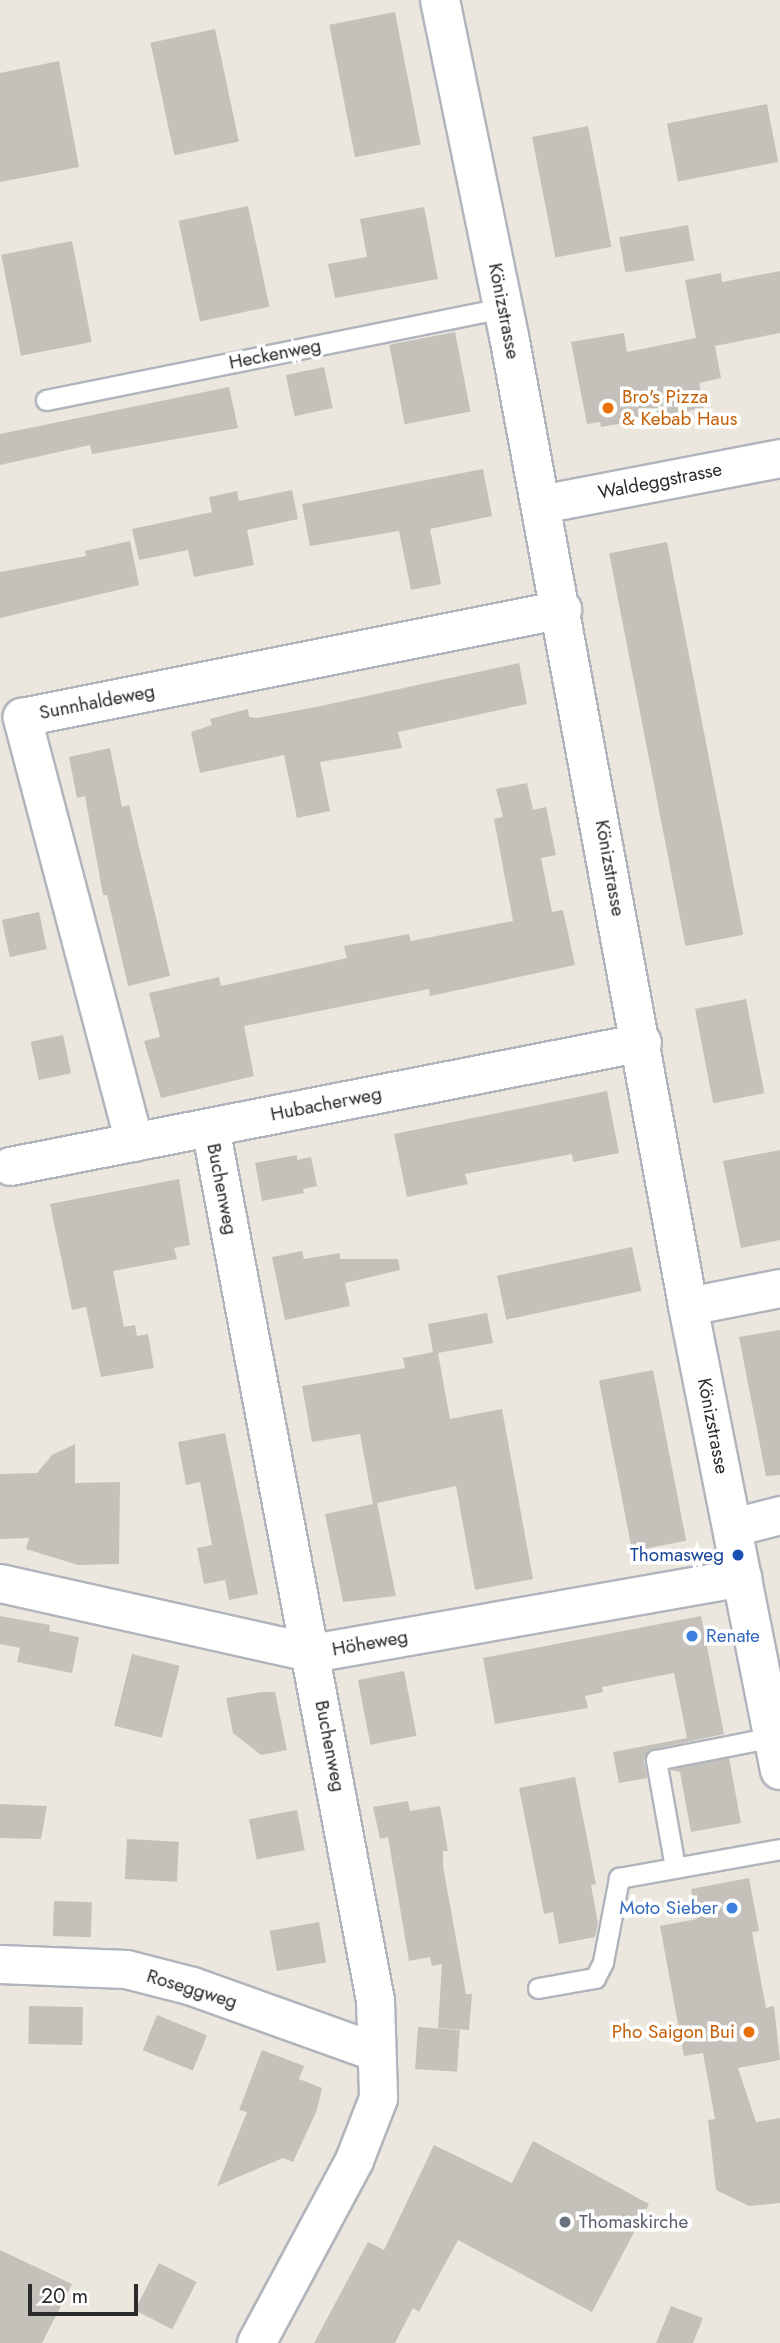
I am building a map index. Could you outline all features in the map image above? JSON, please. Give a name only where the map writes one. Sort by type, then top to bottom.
[{"type":"main road","name":"Könizstrasse","points":[[440,0],[504,308],[562,609],[688,1306],[777,1754]]},
{"type":"street","name":"Waldeggstrasse","points":[[541,504],[780,458]]},
{"type":"street","name":"Sunnhaldeweg","points":[[134,1142],[22,717],[562,609]]},
{"type":"street","name":"Hubacherweg","points":[[10,1166],[642,1042]]},
{"type":"street","name":"Buchenweg","points":[[210,1127],[312,1653],[375,2000],[378,2098],[354,2160],[256,2343]]},
{"type":"street","points":[[688,1306],[780,1288]]},
{"type":"street","points":[[733,1527],[780,1515]]},
{"type":"street","name":"Höheweg","points":[[0,1583],[312,1653],[742,1577]]},
{"type":"street","name":"Roseggweg","points":[[0,1964],[125,1969],[192,1986],[376,2052]]},
{"type":"lane","name":"Heckenweg","points":[[46,400],[504,308]]},
{"type":"lane","name":"Könizstrasse","points":[[675,1867],[656,1760],[777,1754]]},
{"type":"lane","points":[[538,1988],[595,1978],[603,1962],[618,1878],[780,1849]]},
{"type":"building","points":[[395,12],[421,145],[355,157],[329,25]]},
{"type":"building","points":[[215,29],[239,141],[174,155],[150,43]]},
{"type":"building","points":[[59,61],[79,167],[0,182],[0,73]]},
{"type":"building","points":[[767,104],[778,162],[678,181],[667,123]]},
{"type":"building","points":[[588,126],[611,247],[556,258],[532,137]]},
{"type":"building","points":[[248,206],[269,307],[200,322],[179,221]]},
{"type":"building","points":[[424,207],[438,279],[335,298],[328,264],[367,257],[360,219]]},
{"type":"building","points":[[688,225],[694,260],[625,273],[619,237]]},
{"type":"building","points":[[72,241],[92,342],[21,356],[1,255]]},
{"type":"building","points":[[780,271],[780,333],[715,346],[721,378],[699,383],[704,408],[601,427],[600,422],[587,424],[571,342],[624,333],[627,352],[696,338],[685,280],[721,273],[722,282]]},
{"type":"building","points":[[455,332],[470,412],[405,424],[389,345]]},
{"type":"building","points":[[324,367],[333,408],[295,416],[286,375]]},
{"type":"building","points":[[229,387],[238,428],[92,454],[90,445],[0,465],[0,434]]},
{"type":"building","points":[[483,469],[492,516],[430,529],[441,584],[411,590],[399,531],[310,546],[302,504]]},
{"type":"building","points":[[292,490],[298,519],[247,530],[254,565],[194,577],[188,550],[139,560],[132,529],[212,512],[209,497],[237,491],[239,501]]},
{"type":"building","points":[[130,541],[139,585],[0,618],[0,572],[86,556],[85,551]]},
{"type":"building","points":[[667,542],[743,935],[685,946],[609,553]]},
{"type":"building","points":[[519,663],[527,704],[398,732],[402,748],[320,762],[330,811],[297,818],[284,755],[200,773],[191,732],[212,725],[210,719],[248,709],[249,717],[257,718]]},
{"type":"building","points":[[110,748],[122,807],[129,805],[170,976],[128,986],[107,895],[103,895],[85,796],[77,798],[69,757]]},
{"type":"building","points":[[527,783],[533,810],[546,807],[556,855],[541,858],[552,912],[563,910],[575,965],[430,996],[429,989],[244,1026],[254,1076],[161,1098],[144,1041],[160,1037],[149,993],[219,977],[221,986],[347,958],[344,946],[409,934],[411,941],[513,921],[494,819],[503,817],[496,789]]},
{"type":"building","points":[[39,912],[47,949],[10,957],[2,920]]},
{"type":"building","points":[[746,999],[764,1093],[713,1103],[695,1009]]},
{"type":"building","points":[[63,1035],[71,1073],[39,1080],[31,1042]]},
{"type":"building","points":[[607,1091],[619,1153],[573,1162],[572,1154],[465,1174],[468,1184],[407,1197],[394,1134]]},
{"type":"building","points":[[780,1150],[780,1240],[741,1248],[723,1161]]},
{"type":"building","points":[[297,1155],[297,1160],[311,1157],[317,1186],[303,1189],[304,1193],[262,1201],[255,1163]]},
{"type":"building","points":[[179,1179],[190,1245],[174,1248],[177,1259],[113,1271],[124,1327],[135,1325],[137,1336],[148,1334],[154,1368],[101,1377],[86,1307],[72,1310],[50,1204]]},
{"type":"building","points":[[632,1247],[641,1291],[506,1320],[497,1276]]},
{"type":"building","points":[[302,1251],[304,1259],[340,1253],[340,1259],[398,1259],[400,1270],[345,1283],[350,1306],[285,1320],[272,1257]]},
{"type":"building","points":[[487,1313],[493,1343],[438,1353],[450,1419],[502,1409],[533,1579],[475,1590],[456,1486],[377,1503],[396,1596],[343,1602],[325,1514],[373,1504],[360,1434],[312,1442],[302,1386],[405,1368],[403,1358],[433,1352],[428,1324]]},
{"type":"building","points":[[780,1330],[780,1475],[766,1476],[739,1337]]},
{"type":"building","points":[[653,1370],[686,1541],[632,1551],[599,1380]]},
{"type":"building","points":[[225,1433],[258,1594],[229,1600],[225,1580],[204,1584],[197,1548],[212,1545],[200,1482],[186,1485],[178,1442]]},
{"type":"building","points":[[75,1444],[75,1483],[120,1482],[119,1564],[78,1565],[26,1549],[29,1538],[0,1539],[0,1474],[37,1473],[52,1455]]},
{"type":"building","points":[[0,1616],[50,1625],[49,1631],[79,1637],[72,1673],[17,1662],[20,1648],[0,1644]]},
{"type":"building","points":[[701,1616],[724,1734],[649,1750],[644,1761],[647,1778],[619,1783],[613,1752],[687,1738],[674,1673],[602,1687],[603,1692],[585,1696],[588,1708],[495,1724],[483,1658]]},
{"type":"building","points":[[132,1654],[180,1666],[162,1738],[114,1726]]},
{"type":"building","points":[[404,1671],[417,1736],[370,1745],[358,1680]]},
{"type":"building","points":[[275,1692],[287,1750],[261,1755],[233,1733],[226,1698]]},
{"type":"building","points":[[729,1758],[741,1823],[691,1832],[680,1772],[670,1770]]},
{"type":"building","points":[[575,1777],[596,1884],[591,1885],[598,1923],[595,1937],[559,1944],[553,1912],[544,1914],[519,1788]]},
{"type":"building","points":[[408,1801],[410,1811],[440,1806],[448,1851],[443,1851],[443,1866],[466,1994],[472,1994],[469,2030],[438,2028],[442,1964],[432,1966],[430,1957],[409,1961],[388,1837],[380,1839],[373,1807]]},
{"type":"building","points":[[0,1804],[47,1806],[41,1839],[0,1838]]},
{"type":"building","points":[[297,1810],[305,1850],[257,1860],[249,1819]]},
{"type":"building","points":[[127,1839],[179,1842],[177,1882],[125,1879]]},
{"type":"building","points":[[749,1878],[759,1931],[752,1932],[766,2008],[774,2006],[780,2060],[738,2068],[756,2122],[780,2118],[780,2203],[749,2206],[716,2190],[708,2120],[715,2119],[703,2053],[684,2056],[660,1926],[697,1919],[691,1889]]},
{"type":"building","points":[[54,1901],[92,1902],[91,1937],[53,1936]]},
{"type":"building","points":[[319,1922],[326,1962],[277,1971],[270,1931]]},
{"type":"building","points":[[29,2006],[83,2007],[82,2045],[28,2044]]},
{"type":"building","points":[[157,2015],[207,2035],[193,2070],[143,2050]]},
{"type":"building","points":[[418,2027],[460,2030],[457,2072],[415,2069]]},
{"type":"building","points":[[262,2050],[304,2066],[299,2079],[322,2088],[317,2110],[293,2162],[283,2158],[217,2186],[247,2112],[239,2110]]},
{"type":"building","points":[[533,2141],[649,2204],[592,2312],[458,2240],[419,2312],[413,2308],[395,2343],[314,2343],[368,2242],[384,2250],[434,2145],[512,2183]]},
{"type":"building","points":[[0,2250],[72,2284],[42,2343],[0,2343]]},
{"type":"building","points":[[159,2263],[196,2282],[172,2329],[135,2310]]},
{"type":"building","points":[[671,2306],[703,2318],[693,2343],[656,2343]]},
{"type":"place","name":"Bro's Pizza & Kebab Haus","points":[[608,408]]},
{"type":"place","name":"Thomasweg","points":[[738,1555]]},
{"type":"place","name":"Renate","points":[[692,1636]]},
{"type":"place","name":"Moto Sieber","points":[[732,1908]]},
{"type":"place","name":"Pho Saigon Bui","points":[[749,2032]]},
{"type":"place","name":"Thomaskirche","points":[[565,2222]]}]
